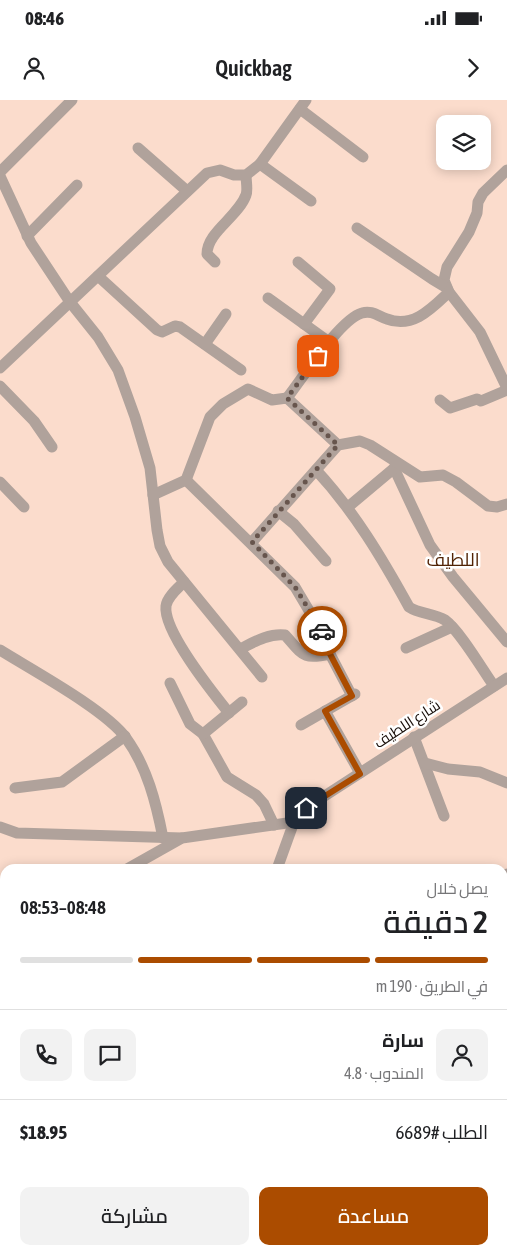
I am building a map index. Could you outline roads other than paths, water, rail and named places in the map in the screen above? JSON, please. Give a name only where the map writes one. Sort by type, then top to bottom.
[{"type":"street","points":[[0,172],[72,100]]},
{"type":"street","points":[[0,368],[208,172],[220,170],[234,175],[246,175],[260,164],[303,104],[363,157]]},
{"type":"street","points":[[138,148],[187,191]]},
{"type":"street","points":[[260,164],[311,201]]},
{"type":"street","points":[[440,400],[447,406],[457,406],[477,399],[482,400],[506,382],[480,332],[448,290],[444,280],[447,267],[469,232],[477,213],[478,202],[483,193],[506,171]]},
{"type":"street","points":[[214,262],[207,254],[207,245],[238,209],[247,194],[246,175]]},
{"type":"street","points":[[0,176],[27,236],[70,302],[98,337],[118,370],[135,417],[150,468],[160,546],[168,562],[262,676]]},
{"type":"street","points":[[27,236],[77,185]]},
{"type":"street","points":[[357,228],[448,290]]},
{"type":"street","points":[[298,262],[330,289],[304,324]]},
{"type":"street","points":[[98,276],[157,330],[162,332],[175,326],[180,327],[241,370]]},
{"type":"street","points":[[153,495],[186,480],[210,417],[223,404],[248,389],[272,400],[287,398],[329,342],[353,318],[362,313],[372,312],[388,320],[407,322],[417,319],[448,290]]},
{"type":"street","points":[[268,298],[329,342]]},
{"type":"street","points":[[205,344],[226,314]]},
{"type":"street","points":[[0,386],[34,422],[52,447]]},
{"type":"street","points":[[287,398],[338,445]]},
{"type":"street","points":[[252,542],[338,445],[360,441],[396,466],[420,477],[442,475],[456,482],[488,506],[497,507],[507,504]]},
{"type":"street","points":[[348,507],[396,466]]},
{"type":"street","points":[[396,466],[430,545],[453,577],[507,642]]},
{"type":"street","points":[[316,470],[348,507],[377,549],[409,607],[444,620],[452,627],[494,686]]},
{"type":"street","points":[[186,480],[252,542],[295,587],[330,646],[330,654],[354,695],[301,725]]},
{"type":"street","points":[[0,482],[24,507]]},
{"type":"street","points":[[278,511],[294,524],[326,561]]},
{"type":"street","points":[[184,582],[169,599],[166,606],[166,614],[174,634],[192,663],[229,713]]},
{"type":"street","points":[[406,648],[452,627]]},
{"type":"street","points":[[240,649],[261,638],[279,634],[285,635],[299,653],[308,657],[330,654]]},
{"type":"street","points":[[0,650],[92,709],[125,736],[147,777],[155,800],[163,838]]},
{"type":"street","name":"شارع اللطيف","points":[[279,864],[294,822],[306,808],[507,678]]},
{"type":"street","points":[[170,683],[190,724],[203,734],[226,777],[256,794],[264,804],[274,825]]},
{"type":"street","points":[[203,734],[242,702]]},
{"type":"street","points":[[325,711],[360,774]]},
{"type":"street","points":[[15,788],[62,782],[125,736]]},
{"type":"street","points":[[414,737],[444,816]]},
{"type":"street","points":[[425,763],[448,769],[480,772],[507,783]]},
{"type":"street","points":[[0,827],[17,833],[182,838],[294,822]]},
{"type":"street","points":[[136,864],[182,838]]},
{"type":"district","name":"اللطيف","points":[[453,560]]}]
